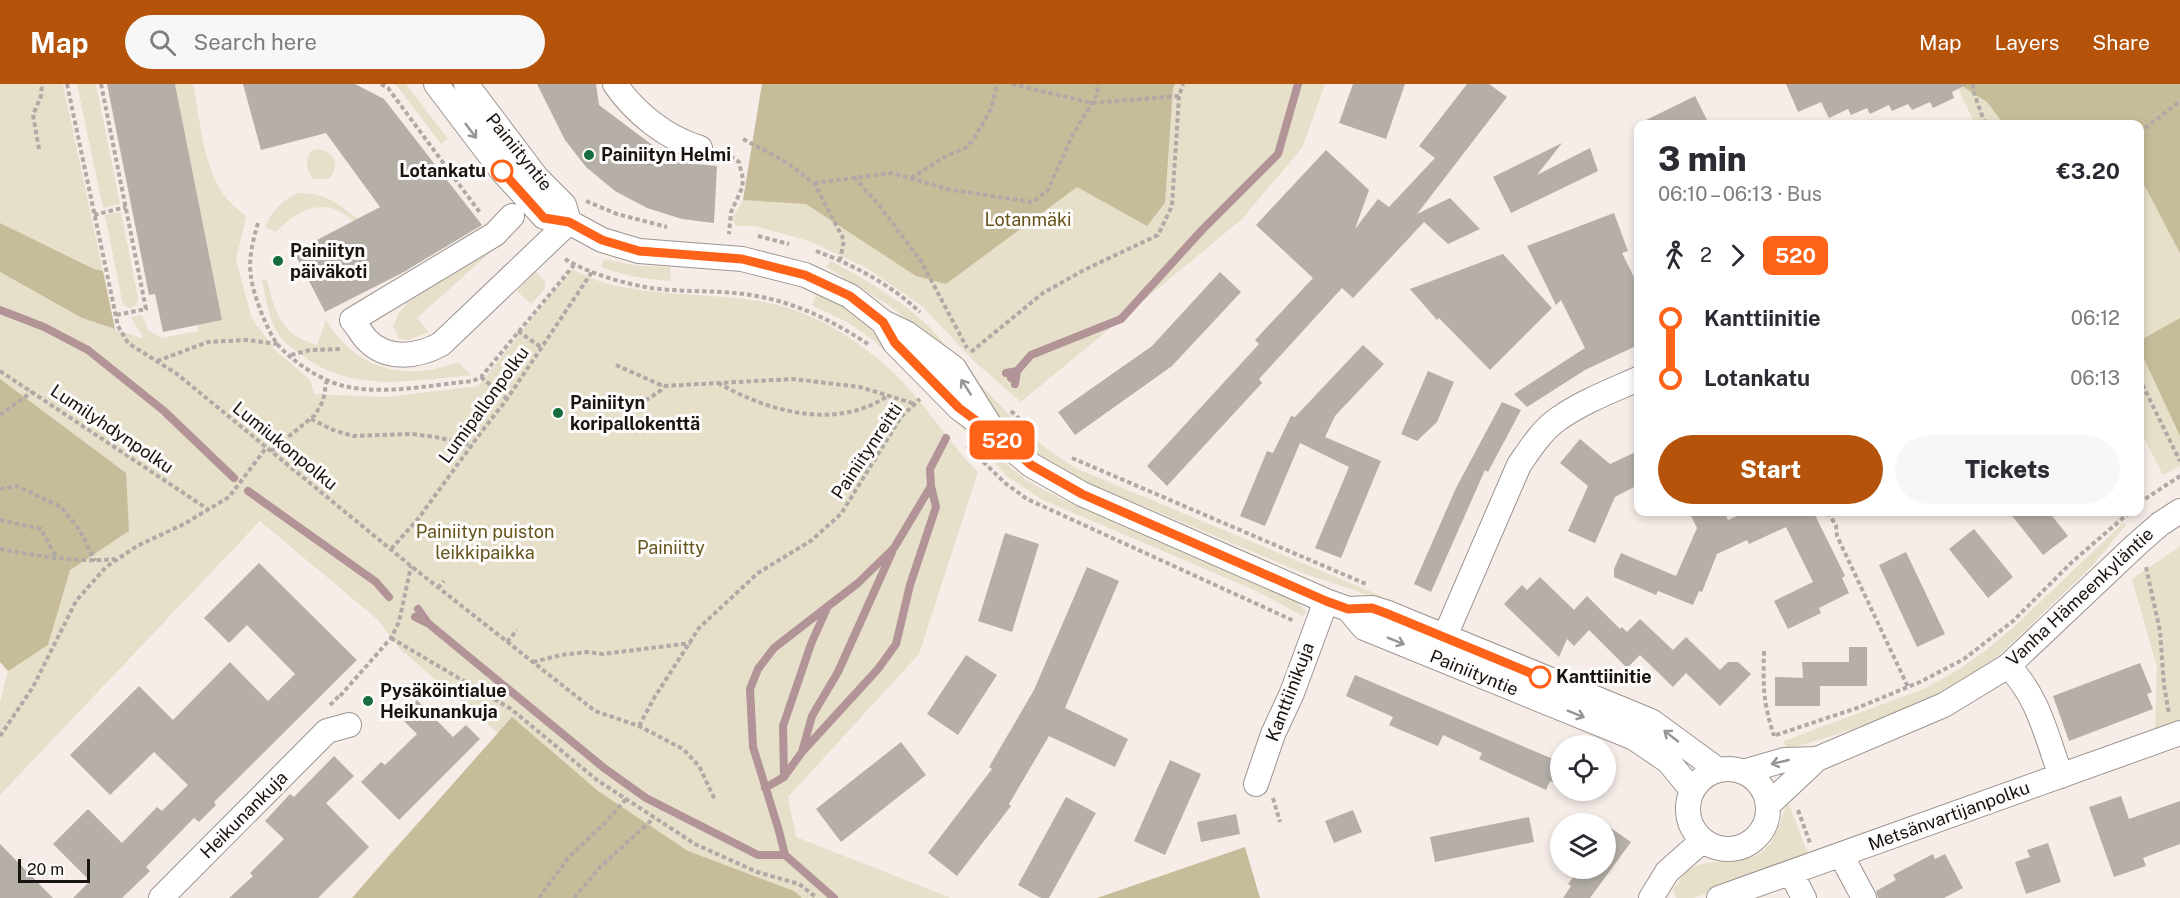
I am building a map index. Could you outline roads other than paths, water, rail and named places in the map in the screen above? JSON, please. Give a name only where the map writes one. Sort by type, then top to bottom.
[{"type":"street","name":"Painiityntie","points":[[436,84],[502,171],[544,218],[569,222],[602,240],[639,251],[742,259],[805,275],[850,296],[883,322],[895,343],[959,408],[1031,465],[1082,494],[1326,601],[1348,609],[1372,608],[1440,647],[1634,738],[1668,760],[1692,790]]},
{"type":"street","name":"Painiityntie","points":[[466,84],[537,177],[564,205],[569,222]]},
{"type":"street","points":[[615,84],[628,103],[656,126],[686,144],[699,148]]},
{"type":"street","points":[[512,216],[495,234],[352,320],[368,341],[388,352],[402,355],[426,352],[441,344],[569,222]]},
{"type":"street","points":[[1440,647],[1519,465],[1537,440],[1557,420],[1582,405],[1634,382]]},
{"type":"street","name":"Vanha Hämeenkyläntie","points":[[1768,805],[1817,759],[1944,705],[2008,666],[2136,545],[2160,524],[2180,511]]},
{"type":"street","name":"Kanttiinikuja","points":[[1256,784],[1273,734],[1292,693],[1326,601]]},
{"type":"street","name":"Painiityntie","points":[[1440,647],[1651,721],[1718,770]]},
{"type":"street","points":[[2008,666],[2031,693],[2061,776]]},
{"type":"street","name":"Heikunankuja","points":[[160,898],[338,728]]},
{"type":"street","name":"Metsänvartijanpolku","points":[[1719,898],[2176,734]]},
{"type":"street","name":"Vanha Hämeenkyläntie","points":[[1743,772],[1784,760],[1817,759]]},
{"type":"street","points":[[1731,769],[1743,772],[1758,782],[1764,791],[1768,815],[1764,828],[1747,846],[1735,850],[1722,850],[1702,841],[1692,828],[1688,815],[1688,802],[1692,790],[1700,780],[1718,770],[1731,769]]},
{"type":"street","points":[[1651,898],[1667,873],[1702,841]]},
{"type":"street","points":[[1841,855],[1864,898]]},
{"type":"street","points":[[1791,873],[1804,898]]},
{"type":"waterway","points":[[1011,378],[1031,355],[1121,319],[1203,229],[1278,154],[1298,84]]},
{"type":"waterway","points":[[0,310],[44,327],[88,350],[164,411],[234,478]]},
{"type":"waterway","points":[[1006,373],[1017,371],[1015,384]]},
{"type":"waterway","points":[[834,898],[785,855],[753,747],[750,689],[758,669],[774,648],[858,583],[894,548],[931,486],[930,469],[946,438]]},
{"type":"waterway","points":[[802,752],[878,669],[896,644],[910,585],[936,507],[931,486]]},
{"type":"waterway","points":[[248,491],[376,582],[389,597]]},
{"type":"waterway","points":[[765,788],[784,777],[802,752],[812,716],[838,672],[892,552]]},
{"type":"waterway","points":[[784,777],[783,726],[811,644],[827,608]]},
{"type":"waterway","points":[[418,609],[428,623]]},
{"type":"waterway","points":[[415,617],[429,624],[604,768],[646,798],[758,855],[785,855]]},
{"type":"place","name":"Painiityn Helmi","points":[[589,155]]},
{"type":"place","name":"Lotankatu","points":[[502,171]]},
{"type":"place","name":"Painiityn päiväkoti","points":[[278,261]]},
{"type":"place","name":"Painiityn koripallokenttä","points":[[558,413]]},
{"type":"place","name":"Kanttiinitie","points":[[1540,677]]},
{"type":"place","name":"Pysäköintialue Heikunankuja","points":[[368,701]]},
{"type":"park label","name":"Lotanmäki","points":[[1028,220]]},
{"type":"park label","name":"Painiityn puiston leikkipaikka","points":[[485,542]]},
{"type":"park label","name":"Painiitty","points":[[671,548]]}]
